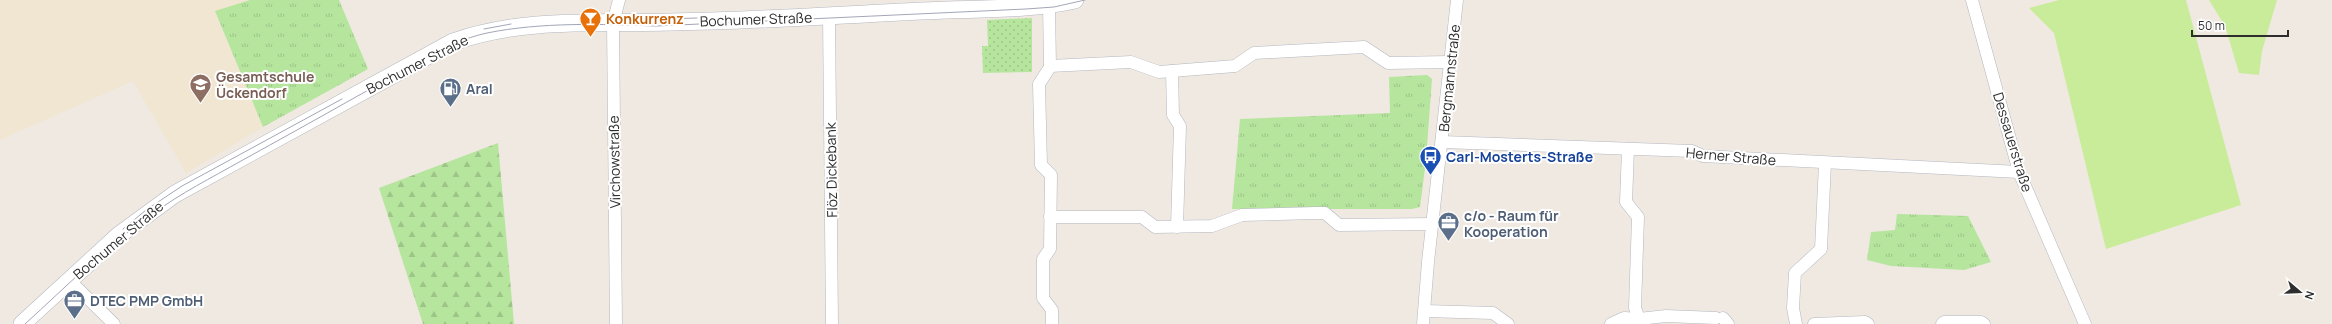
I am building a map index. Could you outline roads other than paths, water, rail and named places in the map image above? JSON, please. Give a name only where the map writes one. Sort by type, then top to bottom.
[{"type":"main road","name":"Bochumer Straße","points":[[22,324],[144,215],[175,194],[453,42],[481,32],[506,27],[541,24],[829,16],[984,4],[1049,5],[1075,0]]},
{"type":"street","name":"Virchowstraße","points":[[616,324],[613,23],[619,0]]},
{"type":"street","name":"Bergmannstraße","points":[[1424,324],[1428,262],[1457,0]]},
{"type":"street","name":"Dessauerstraße","points":[[1972,0],[2019,172],[2085,324]]},
{"type":"street","points":[[1049,5],[1050,66],[1039,84],[1041,165],[1051,175],[1050,249],[1043,259],[1043,298],[1052,310],[1052,324]]},
{"type":"street","name":"Flöz Dickebank","points":[[829,16],[832,324]]},
{"type":"street","points":[[1050,66],[1131,62],[1159,72],[1235,66],[1254,53],[1364,47],[1388,63],[1450,62]]},
{"type":"street","points":[[1172,71],[1173,115],[1180,126],[1177,226]]},
{"type":"street","name":"Herner Straße","points":[[1442,142],[1692,151],[1703,156],[2019,172]]},
{"type":"street","points":[[1628,149],[1626,202],[1638,217],[1635,308],[1640,321]]},
{"type":"street","points":[[1796,324],[1793,308],[1795,273],[1821,249],[1825,163]]},
{"type":"street","points":[[1050,217],[1142,217],[1155,227],[1212,226],[1242,215],[1325,213],[1339,225],[1433,224]]},
{"type":"street","points":[[70,280],[114,324]]},
{"type":"street","points":[[1425,311],[1493,312],[1508,324]]},
{"type":"street","points":[[1611,324],[1624,318],[1640,321],[1666,316],[1722,320]]},
{"type":"street","points":[[1814,324],[1865,322],[1868,324]]},
{"type":"street","points":[[1942,324],[1944,322],[1981,322],[1984,324]]},
{"type":"tram line","points":[[25,324],[120,238],[175,199],[419,61],[454,44],[487,33],[508,29],[550,25],[593,24],[656,26],[1026,9],[1054,7],[1085,0]]},
{"type":"tram line","points":[[627,20],[697,18]]},
{"type":"tram line","points":[[484,29],[511,24]]},
{"type":"tram line","points":[[123,229],[146,210],[182,186],[342,99]]},
{"type":"place","name":"Konkurrenz","points":[[591,38]]},
{"type":"place","name":"Gesamtschule Ückendorf","points":[[200,104]]},
{"type":"place","name":"Aral","points":[[450,108]]},
{"type":"place","name":"Carl-Mosterts-Straße","points":[[1430,176]]},
{"type":"place","name":"c/o - Raum für Kooperation","points":[[1448,242]]},
{"type":"place","name":"DTEC PMP GmbH","points":[[74,320]]}]
